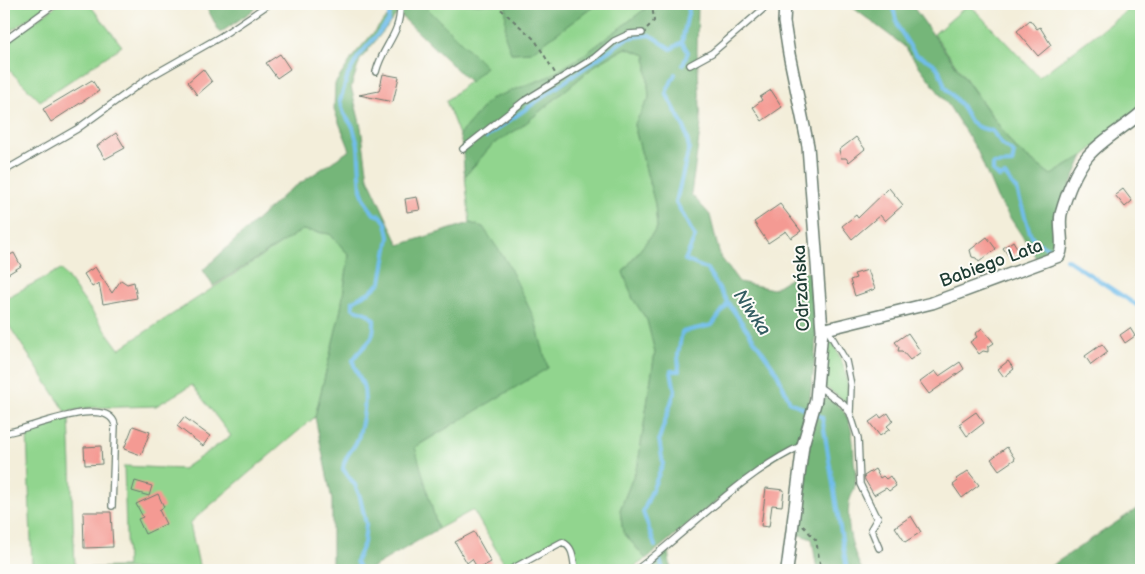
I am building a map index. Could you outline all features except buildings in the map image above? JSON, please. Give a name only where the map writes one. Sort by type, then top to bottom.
[{"type":"street","name":"Odrzańska","points":[[785,4],[784,22],[812,176],[825,330],[816,400],[811,424],[803,445],[786,570]]},
{"type":"street","name":"Babiego Lata","points":[[825,330],[932,303],[1061,259],[1059,232],[1062,211],[1081,166],[1094,150],[1141,113]]},
{"type":"lane","points":[[4,41],[55,4]]},
{"type":"lane","points":[[4,171],[77,129],[148,78],[220,37],[269,4]]},
{"type":"lane","points":[[376,72],[379,58],[392,39],[401,20],[400,4]]},
{"type":"lane","points":[[690,65],[712,53],[769,4]]},
{"type":"lane","points":[[463,149],[524,101],[594,58],[614,41],[630,34],[642,33]]},
{"type":"lane","points":[[825,330],[846,361],[851,385],[850,413],[858,438],[860,484],[878,517],[871,529],[879,548]]},
{"type":"lane","points":[[818,386],[843,404],[850,413]]},
{"type":"lane","points":[[4,433],[16,432],[54,419],[84,412],[108,413],[114,419],[115,425],[112,506]]},
{"type":"lane","points":[[636,570],[748,480],[789,452],[803,445]]},
{"type":"lane","points":[[510,570],[562,542],[568,544],[572,550],[575,570]]},
{"type":"path","points":[[495,4],[535,40],[559,79]]},
{"type":"path","points":[[642,33],[654,21],[652,4]]},
{"type":"path","points":[[793,521],[808,529],[816,540],[821,570]]},
{"type":"green space","points":[[4,4],[49,4],[4,36]]},
{"type":"green space","points":[[59,4],[89,4],[122,46],[40,101],[4,65],[4,42]]},
{"type":"green space","points":[[205,4],[262,4],[220,33]]},
{"type":"green space","points":[[388,4],[423,4],[486,67],[470,82],[398,13],[360,60],[351,87],[361,127],[368,178],[399,245],[470,223],[483,227],[507,262],[535,320],[548,368],[415,447],[438,529],[368,570],[332,570],[332,500],[315,417],[341,309],[349,255],[330,234],[302,230],[213,286],[203,270],[287,192],[350,150],[334,110],[335,84],[354,55],[388,16]]},
{"type":"green space","points":[[423,4],[506,4],[511,53],[531,52],[597,4],[647,4],[645,9],[584,55],[548,77],[490,99],[459,135],[446,101],[486,67]]},
{"type":"green space","points":[[506,4],[597,4],[531,52],[511,53],[505,36]]},
{"type":"green space","points":[[647,4],[698,4],[697,51],[701,124],[691,194],[710,215],[720,256],[739,282],[773,289],[799,273],[814,272],[816,334],[813,375],[803,437],[701,513],[646,559],[623,532],[620,510],[638,464],[655,352],[647,320],[633,299],[623,272],[657,228],[655,204],[634,125],[649,98],[646,55],[626,48],[597,64],[521,127],[492,145],[465,176],[459,135],[490,99],[548,77],[584,55],[645,9]]},
{"type":"green space","points":[[848,4],[911,4],[1015,148],[1051,175],[1083,156],[1068,190],[1057,249],[1054,254],[1037,262],[1034,254],[997,198],[977,150],[949,106],[904,46]]},
{"type":"green space","points":[[969,4],[1039,77],[1136,4],[1141,4],[1141,109],[1083,156],[1051,175],[1015,148],[934,34]]},
{"type":"green space","points":[[626,48],[646,55],[649,99],[634,125],[655,204],[657,228],[623,272],[633,299],[647,320],[655,352],[638,464],[620,510],[623,532],[646,559],[629,570],[579,570],[571,543],[562,539],[555,540],[508,570],[473,510],[438,529],[414,448],[548,367],[483,227],[470,223],[465,176],[492,145],[521,127],[597,64]]},
{"type":"green space","points":[[302,230],[330,234],[349,255],[341,309],[315,417],[193,520],[190,524],[200,570],[32,568],[27,432],[69,417],[75,568],[127,567],[124,466],[183,469],[231,436],[192,385],[156,406],[87,408],[66,412],[6,321],[4,299],[61,269],[119,349]]},
{"type":"green space","points":[[828,334],[844,367],[848,403],[825,387],[822,382],[824,340]]},
{"type":"green space","points":[[827,398],[842,409],[847,417],[852,433],[856,479],[849,503],[848,520],[855,554],[862,570],[817,570],[812,539],[797,534],[806,458],[820,400]]},
{"type":"green space","points":[[1141,506],[1141,570],[1045,570]]},
{"type":"green space","points":[[668,550],[671,570],[650,570],[651,564]]},
{"type":"waterway","points":[[360,570],[356,561],[364,543],[366,524],[360,497],[355,485],[343,469],[346,458],[358,440],[364,410],[365,397],[363,385],[353,360],[371,339],[374,320],[368,314],[353,308],[353,301],[371,291],[381,282],[389,237],[386,223],[381,216],[374,214],[366,203],[361,190],[358,145],[353,127],[344,114],[340,101],[348,75],[358,57],[388,22],[392,4]]},
{"type":"waterway","name":"Niwka","points":[[683,65],[688,52],[682,42],[690,4]]},
{"type":"waterway","name":"Niwka","points":[[892,4],[898,27],[915,54],[933,63],[939,70],[945,87],[961,105],[970,121],[978,127],[992,131],[1003,145],[1014,153],[1012,163],[993,164],[993,172],[999,177],[1005,175],[1017,190],[1030,233],[1036,242],[1054,251]]},
{"type":"waterway","points":[[486,137],[627,38],[650,35],[671,49],[682,42]]},
{"type":"waterway","name":"Niwka","points":[[675,74],[666,93],[685,129],[689,148],[676,202],[695,237],[685,260],[707,269],[728,303],[776,371],[790,402],[822,417],[847,570]]},
{"type":"waterway","name":"Niwka","points":[[1066,259],[1141,308]]},
{"type":"waterway","points":[[655,546],[643,512],[663,464],[659,439],[675,391],[671,371],[679,371],[678,354],[682,332],[712,325],[728,303]]},
{"type":"waterway","points":[[660,560],[663,570]]}]
